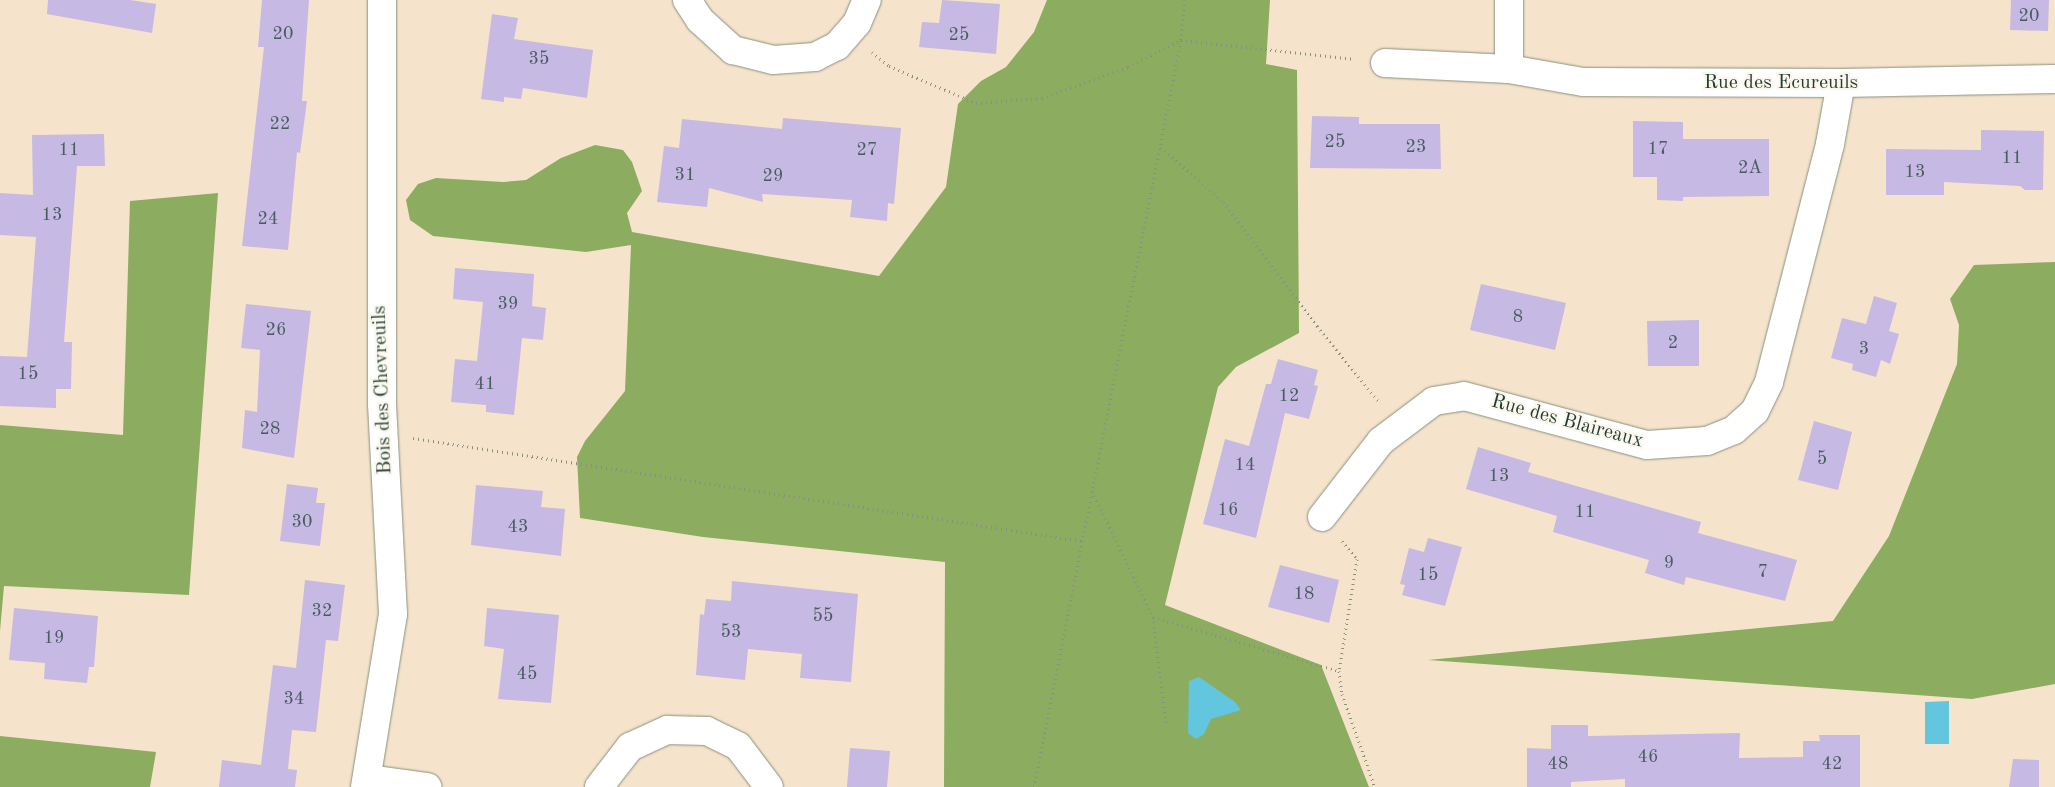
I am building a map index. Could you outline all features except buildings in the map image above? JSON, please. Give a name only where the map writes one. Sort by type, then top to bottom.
[{"type":"street","name":"Bois des Chevreuils","points":[[382,0],[380,222],[383,433],[393,614],[367,783],[427,787]]},
{"type":"street","points":[[687,0],[700,20],[733,50],[773,60],[815,57],[837,46],[848,33],[867,0]]},
{"type":"street","points":[[1509,0],[1509,69]]},
{"type":"street","name":"Rue des Ecureuils","points":[[1385,63],[1509,69],[1583,82],[1841,83],[2055,79]]},
{"type":"street","name":"Rue des Blaireaux","points":[[1322,517],[1380,441],[1434,402],[1464,396],[1647,445],[1707,441],[1734,430],[1755,411],[1769,382],[1830,144],[1841,83]]},
{"type":"street","points":[[599,787],[630,747],[667,730],[707,731],[738,746],[769,787]]},
{"type":"path","points":[[1034,787],[1181,40],[1185,0]]},
{"type":"path","points":[[848,33],[889,66],[976,103],[1042,98],[1128,67],[1181,40],[1385,63]]},
{"type":"path","points":[[1160,146],[1223,202],[1317,326],[1400,426]]},
{"type":"path","points":[[383,433],[1082,542]]},
{"type":"path","points":[[1092,491],[1153,617],[1166,722]]},
{"type":"path","points":[[1322,517],[1357,559],[1339,671],[1342,694],[1375,787]]},
{"type":"path","points":[[1153,617],[1339,671]]},
{"type":"green space","points":[[1047,0],[1270,0],[1266,64],[1297,70],[1299,333],[1236,367],[1218,387],[1165,605],[1321,665],[1369,787],[944,787],[945,562],[703,537],[580,518],[577,457],[585,441],[625,391],[631,245],[586,252],[433,236],[410,220],[406,200],[418,184],[436,178],[503,182],[526,180],[561,158],[595,145],[623,150],[632,162],[642,191],[627,213],[632,232],[879,276],[946,187],[958,104],[981,81],[1006,67],[1034,32]]},
{"type":"green space","points":[[218,193],[189,595],[4,586],[0,631],[0,425],[123,435],[130,201]]},
{"type":"green space","points":[[2055,262],[2055,684],[1972,699],[1428,660],[1833,621],[1889,536],[1957,364],[1959,325],[1950,299],[1974,265]]},
{"type":"green space","points":[[0,736],[156,752],[150,787],[0,787]]},
{"type":"water","points":[[1199,677],[1235,702],[1241,710],[1211,719],[1204,734],[1196,739],[1188,733],[1189,681]]},
{"type":"water","points":[[1949,701],[1949,744],[1925,744],[1925,702]]}]
